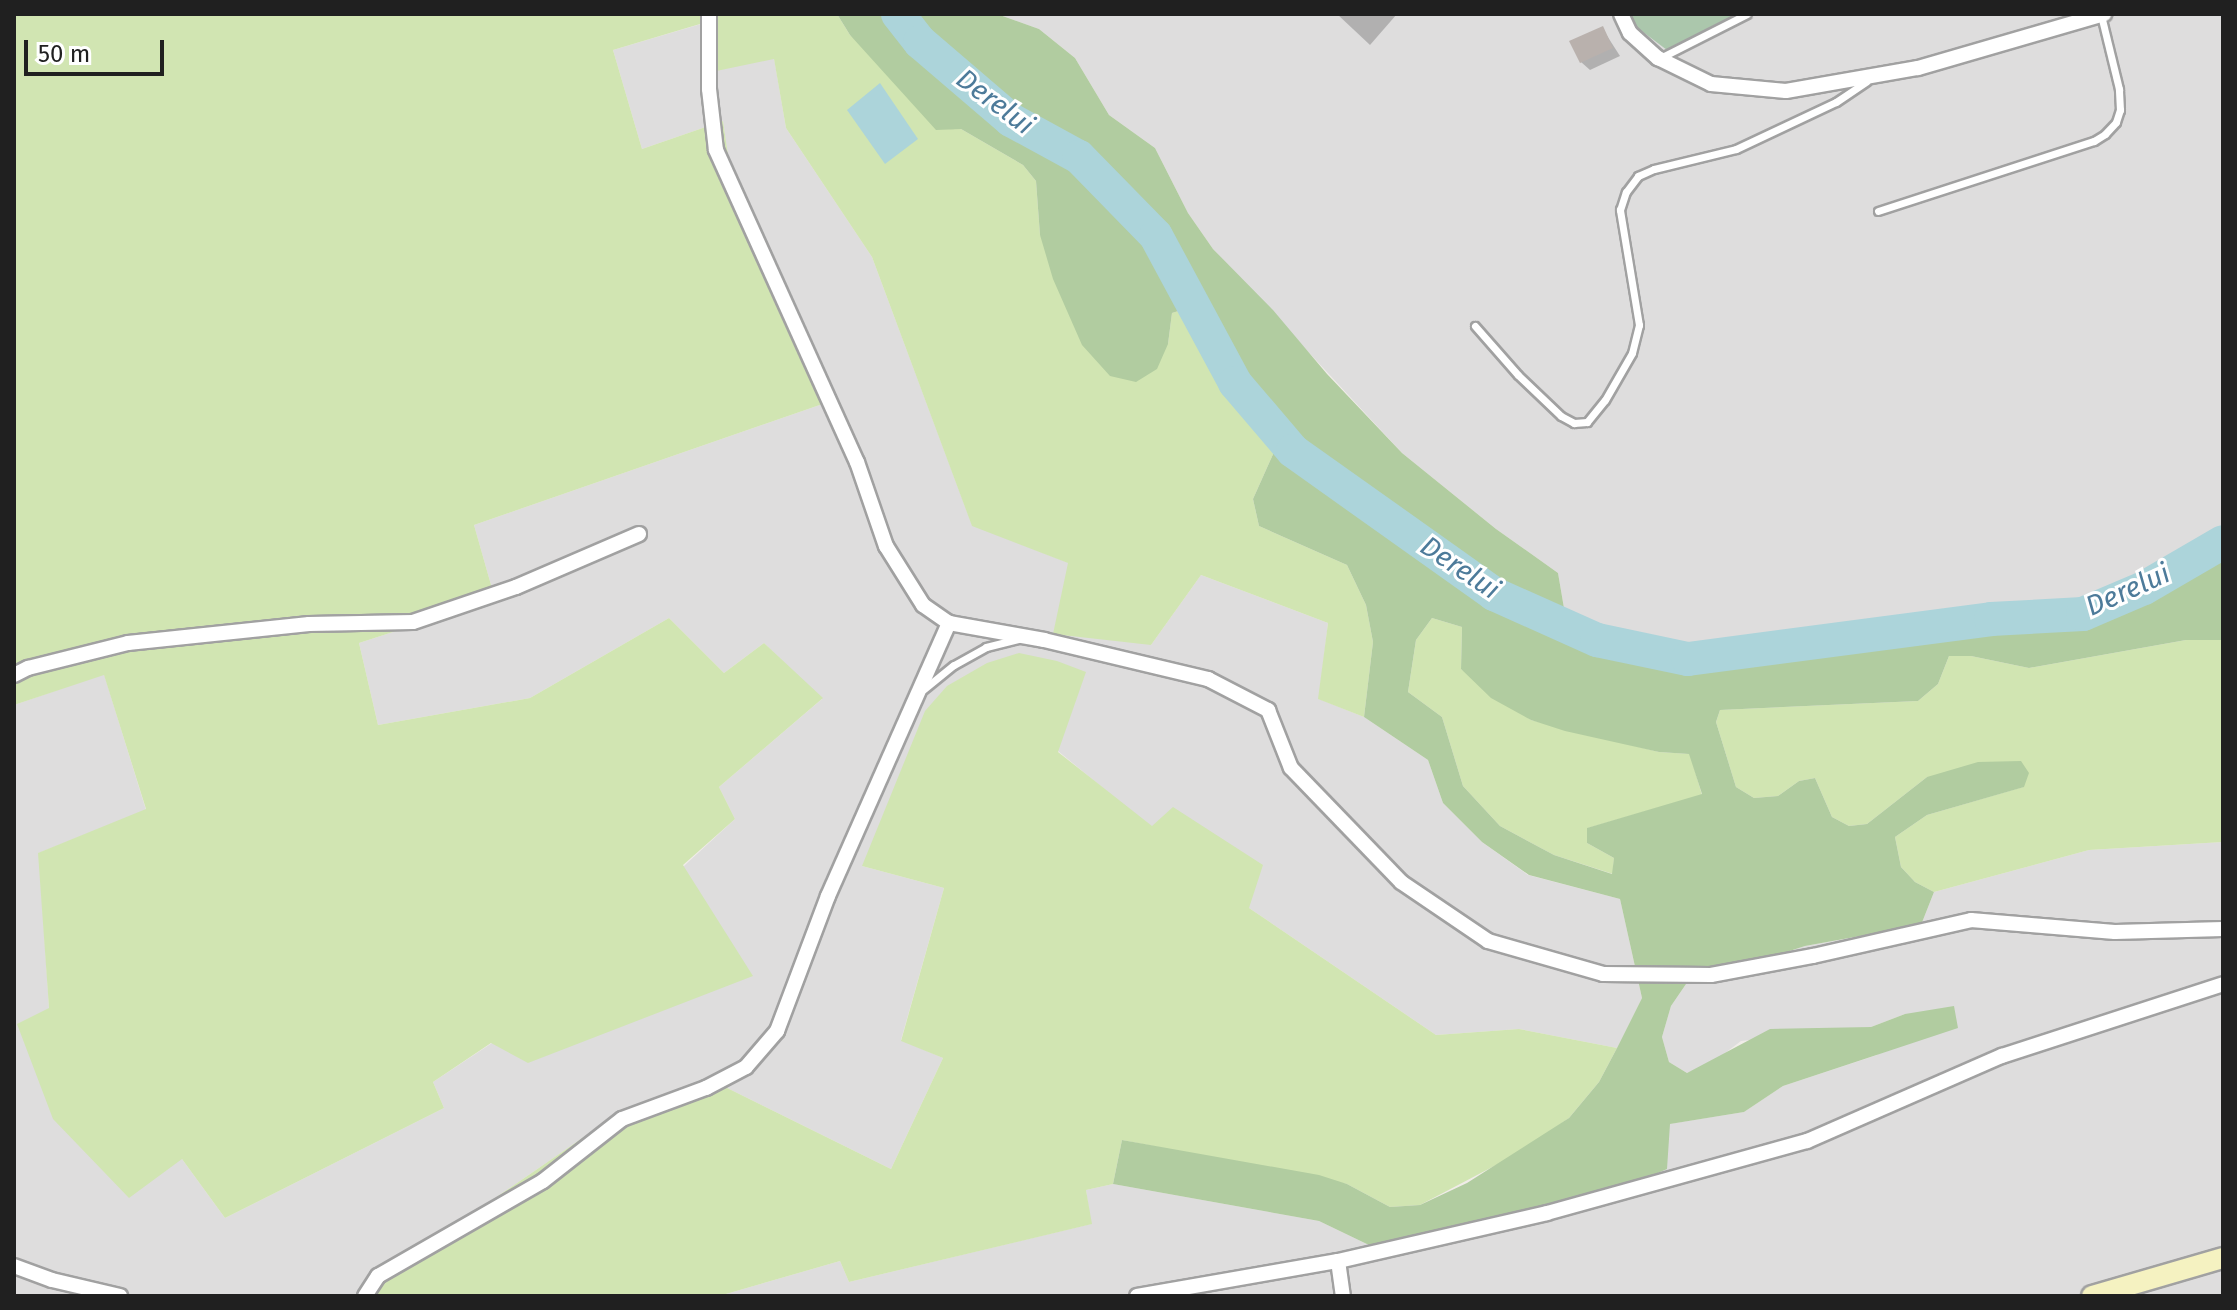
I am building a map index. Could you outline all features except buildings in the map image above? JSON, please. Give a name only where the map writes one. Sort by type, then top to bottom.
[{"type":"main road","points":[[2092,1296],[2223,1258]]},
{"type":"street","points":[[709,14],[709,89],[716,150],[857,462],[886,546],[923,605],[949,623],[1026,637],[1208,679],[1268,710],[1291,768],[1401,882],[1488,941],[1603,974],[1711,975],[1813,956],[1971,920],[2115,932],[2223,929]]},
{"type":"street","points":[[1621,14],[1630,33],[1658,58],[1711,84],[1786,91],[1918,68],[2102,14]]},
{"type":"street","points":[[14,675],[28,668],[128,643],[309,624],[413,622],[516,587],[639,534]]},
{"type":"street","points":[[365,1296],[378,1276],[543,1181],[622,1119],[706,1088],[746,1067],[777,1031],[828,896],[949,623]]},
{"type":"street","points":[[1137,1296],[1338,1261],[1547,1213],[1807,1141],[2002,1056],[2223,984]]},
{"type":"street","points":[[1338,1261],[1343,1296]]},
{"type":"street","points":[[14,1266],[52,1280],[120,1296]]},
{"type":"lane","points":[[1658,58],[1747,14]]},
{"type":"lane","points":[[1878,211],[2094,141],[2105,134],[2116,122],[2120,110],[2119,89],[2102,14]]},
{"type":"lane","points":[[1475,326],[1518,375],[1561,416],[1574,423],[1587,422],[1632,353],[1639,325],[1620,210],[1626,192],[1638,176],[1736,149],[1836,102],[1876,75]]},
{"type":"lane","points":[[916,695],[954,665],[986,647],[1026,637]]},
{"type":"shaded area","points":[[997,14],[2223,14],[2223,550],[2113,611],[2067,625],[1677,667],[1577,635],[1565,614],[1558,573],[1496,529],[1402,453],[1213,249],[1188,213],[1155,148],[1109,115],[1075,58],[1039,29]]},
{"type":"shaded area","points":[[701,24],[774,58],[786,128],[872,257],[972,525],[1069,563],[1151,645],[1201,575],[1328,623],[1319,699],[1364,717],[1428,760],[1443,803],[1482,842],[1528,875],[1620,899],[1642,998],[1617,1048],[1519,1029],[1436,1035],[1249,908],[1058,751],[862,866],[944,888],[901,1040],[943,1058],[891,1169],[707,1078],[623,1110],[453,1227],[361,1285],[356,1296],[14,1296],[14,705],[104,674],[146,810],[39,853],[49,1008],[182,1159],[225,1218],[444,1108],[433,1082],[492,1043],[735,819],[719,787],[822,699],[764,643],[724,673],[669,618],[530,698],[378,725],[359,643],[495,599],[474,525],[837,399],[728,155],[723,121],[642,149],[613,50]]},
{"type":"shaded area","points":[[2223,842],[2223,1296],[719,1296],[840,1261],[849,1282],[1091,1224],[1086,1190],[1113,1184],[1319,1221],[1371,1246],[1552,1207],[1669,1124],[1744,1112],[1783,1086],[1877,1055],[1905,1014],[1871,1027],[1741,1041],[1716,1060],[1687,1073],[1669,1062],[1662,1037],[1671,1006],[1697,968],[1744,966],[1805,946],[1921,925],[1934,892],[2089,850]]},
{"type":"green space","points":[[14,14],[837,14],[850,35],[961,129],[1023,165],[1036,181],[1040,235],[1168,344],[1172,313],[1198,305],[1283,432],[1253,499],[1259,526],[1347,565],[1366,605],[1373,642],[1364,717],[1318,699],[1328,623],[1201,575],[1151,645],[1053,634],[1068,563],[972,526],[872,257],[786,128],[774,59],[702,74],[700,24],[613,50],[642,149],[723,121],[728,155],[837,399],[474,525],[495,599],[359,643],[378,725],[530,698],[669,618],[724,673],[764,643],[823,698],[719,787],[735,819],[683,865],[753,976],[528,1063],[491,1043],[433,1082],[444,1108],[225,1218],[182,1159],[129,1198],[53,1119],[17,1024],[49,1008],[38,853],[146,809],[104,675],[14,705]]},
{"type":"green space","points":[[837,14],[997,14],[1039,29],[1075,58],[1109,115],[1155,148],[1188,213],[1213,249],[1273,310],[1327,374],[1402,453],[1496,529],[1558,573],[1565,614],[1577,635],[1677,667],[2067,625],[2113,611],[2223,550],[2223,640],[2186,640],[2029,668],[1971,656],[1949,656],[1938,684],[1918,701],[1720,710],[1716,722],[1736,787],[1754,798],[1778,796],[1799,781],[1815,778],[1832,817],[1849,826],[1867,824],[1927,777],[1978,762],[2021,761],[2029,773],[2024,787],[1927,815],[1895,837],[1901,867],[1915,882],[1934,892],[1921,925],[1805,946],[1744,966],[1697,968],[1671,1006],[1662,1037],[1669,1062],[1687,1073],[1770,1029],[1871,1027],[1905,1014],[1954,1006],[1958,1028],[1783,1086],[1744,1112],[1670,1124],[1667,1169],[1632,1184],[1552,1207],[1371,1246],[1319,1221],[1113,1184],[1122,1140],[1319,1175],[1347,1184],[1390,1207],[1420,1205],[1467,1183],[1569,1118],[1599,1082],[1642,998],[1620,899],[1529,875],[1482,842],[1443,803],[1428,760],[1364,717],[1373,642],[1366,605],[1347,565],[1259,526],[1253,499],[1283,432],[1198,305],[1172,313],[1168,344],[1157,369],[1136,382],[1110,376],[1082,345],[1053,279],[1040,235],[1036,181],[1023,165],[961,129],[936,130],[850,35]],"holes":[[[1432,618],[1462,627],[1461,669],[1491,698],[1531,720],[1565,731],[1659,752],[1689,754],[1702,794],[1587,828],[1587,843],[1614,858],[1612,874],[1554,855],[1500,826],[1463,786],[1442,717],[1408,692],[1416,640]]]},
{"type":"green space","points":[[1628,14],[1740,14],[1667,50],[1635,26]]},
{"type":"green space","points":[[1432,618],[1462,627],[1461,669],[1531,720],[1659,752],[1690,754],[1702,795],[1588,828],[1587,843],[1614,858],[1613,874],[1554,855],[1500,826],[1463,786],[1442,717],[1408,692],[1416,640]]},
{"type":"green space","points":[[2186,640],[2223,640],[2223,842],[2089,850],[1934,892],[1915,882],[1901,867],[1895,837],[1927,815],[2023,787],[1927,777],[1867,824],[1849,826],[1832,817],[1815,778],[1799,781],[1778,796],[1754,798],[1736,787],[1716,722],[1720,710],[1918,701],[1938,684],[1949,656],[1971,656],[2029,668]]},
{"type":"green space","points":[[1019,653],[1057,661],[1086,672],[1058,752],[1152,826],[1173,807],[1263,865],[1249,908],[1436,1035],[1519,1029],[1617,1048],[1599,1082],[1569,1118],[1519,1153],[1420,1205],[1390,1207],[1347,1184],[1122,1140],[1113,1184],[1086,1190],[1092,1224],[849,1282],[840,1261],[719,1296],[356,1296],[361,1285],[394,1260],[453,1227],[623,1110],[707,1078],[891,1169],[943,1058],[901,1041],[944,888],[862,866],[925,711],[947,686],[987,663]]},
{"type":"water","points":[[880,83],[918,139],[885,164],[847,110]]},
{"type":"waterway","name":"Derelui","points":[[898,14],[920,42],[1011,120],[1079,157],[1156,236],[1235,383],[1293,451],[1494,594],[1597,640],[1688,659],[1991,619],[2083,614],[2144,588],[2223,542]]}]
